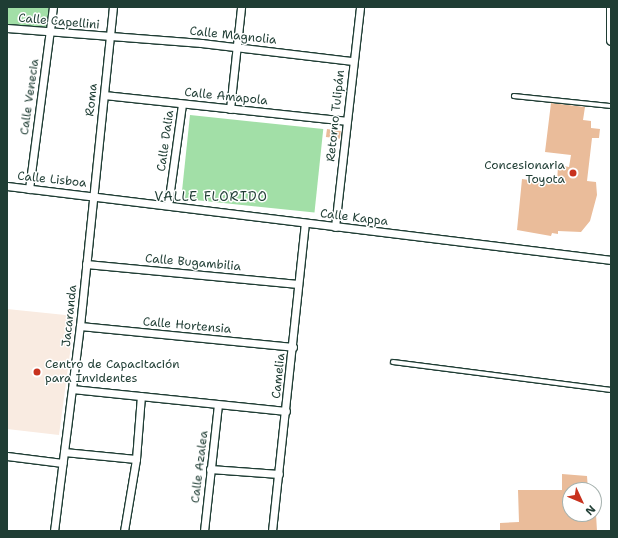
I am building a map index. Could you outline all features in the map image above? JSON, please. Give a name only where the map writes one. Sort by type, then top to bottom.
[{"type":"street","name":"Calle Venecia","points":[[29,189],[53,7]]},
{"type":"street","name":"Roma","points":[[94,196],[113,7]]},
{"type":"street","points":[[230,109],[241,7]]},
{"type":"street","name":"Retorno Tulipán","points":[[335,227],[360,7]]},
{"type":"street","points":[[611,7],[611,40]]},
{"type":"street","name":"Calle Capellini","points":[[7,28],[110,37]]},
{"type":"street","name":"Calle Magnolia","points":[[110,37],[237,47],[353,60]]},
{"type":"street","name":"Calle Amapola","points":[[104,95],[346,121]]},
{"type":"street","name":"Calle Dalia","points":[[168,205],[182,104]]},
{"type":"street","name":"Calle Lisboa","points":[[7,186],[94,196]]},
{"type":"street","name":"Calle Kappa","points":[[94,196],[611,260]]},
{"type":"street","name":"Jacaranda","points":[[54,531],[80,326],[94,196]]},
{"type":"street","name":"Camelia","points":[[272,531],[293,347],[298,284],[306,223]]},
{"type":"street","name":"Calle Bugambilia","points":[[86,264],[298,284]]},
{"type":"street","name":"Calle Hortensia","points":[[80,326],[293,347]]},
{"type":"street","points":[[72,389],[286,411]]},
{"type":"street","points":[[124,531],[136,459],[140,396]]},
{"type":"street","name":"Calle Azalea","points":[[204,531],[218,405]]},
{"type":"street","points":[[64,452],[136,459]]},
{"type":"street","points":[[7,456],[63,463]]},
{"type":"street","points":[[210,469],[279,474]]},
{"type":"lane","points":[[514,96],[611,106]]},
{"type":"lane","points":[[393,362],[611,390]]},
{"type":"shaded area","name":"Centro de Capacitación para Invidentes","points":[[7,309],[75,316],[59,435],[7,429]]},
{"type":"green space","points":[[7,7],[50,7],[48,29],[7,25]]},
{"type":"green space","points":[[190,115],[323,129],[314,213],[181,199]]},
{"type":"building","name":"Concesionaria Toyota","points":[[551,103],[585,107],[583,120],[591,121],[591,128],[600,129],[599,138],[592,138],[587,181],[596,182],[597,195],[590,221],[581,232],[558,231],[558,234],[552,233],[551,236],[517,230],[522,179],[557,184],[558,165],[569,167],[571,155],[545,152]]},
{"type":"building","points":[[327,129],[341,131],[340,139],[326,137]]},
{"type":"building","points":[[562,474],[587,476],[587,482],[562,482]]},
{"type":"building","points":[[518,490],[562,490],[562,522],[596,522],[597,531],[500,531],[500,523],[519,522]]},
{"type":"place","name":"Concesionaria Toyota","points":[[573,173]]},
{"type":"place","name":"Centro de Capacitación para Invidentes","points":[[37,372]]},
{"type":"district","name":"VALLE FLORIDO","points":[[211,197]]}]
